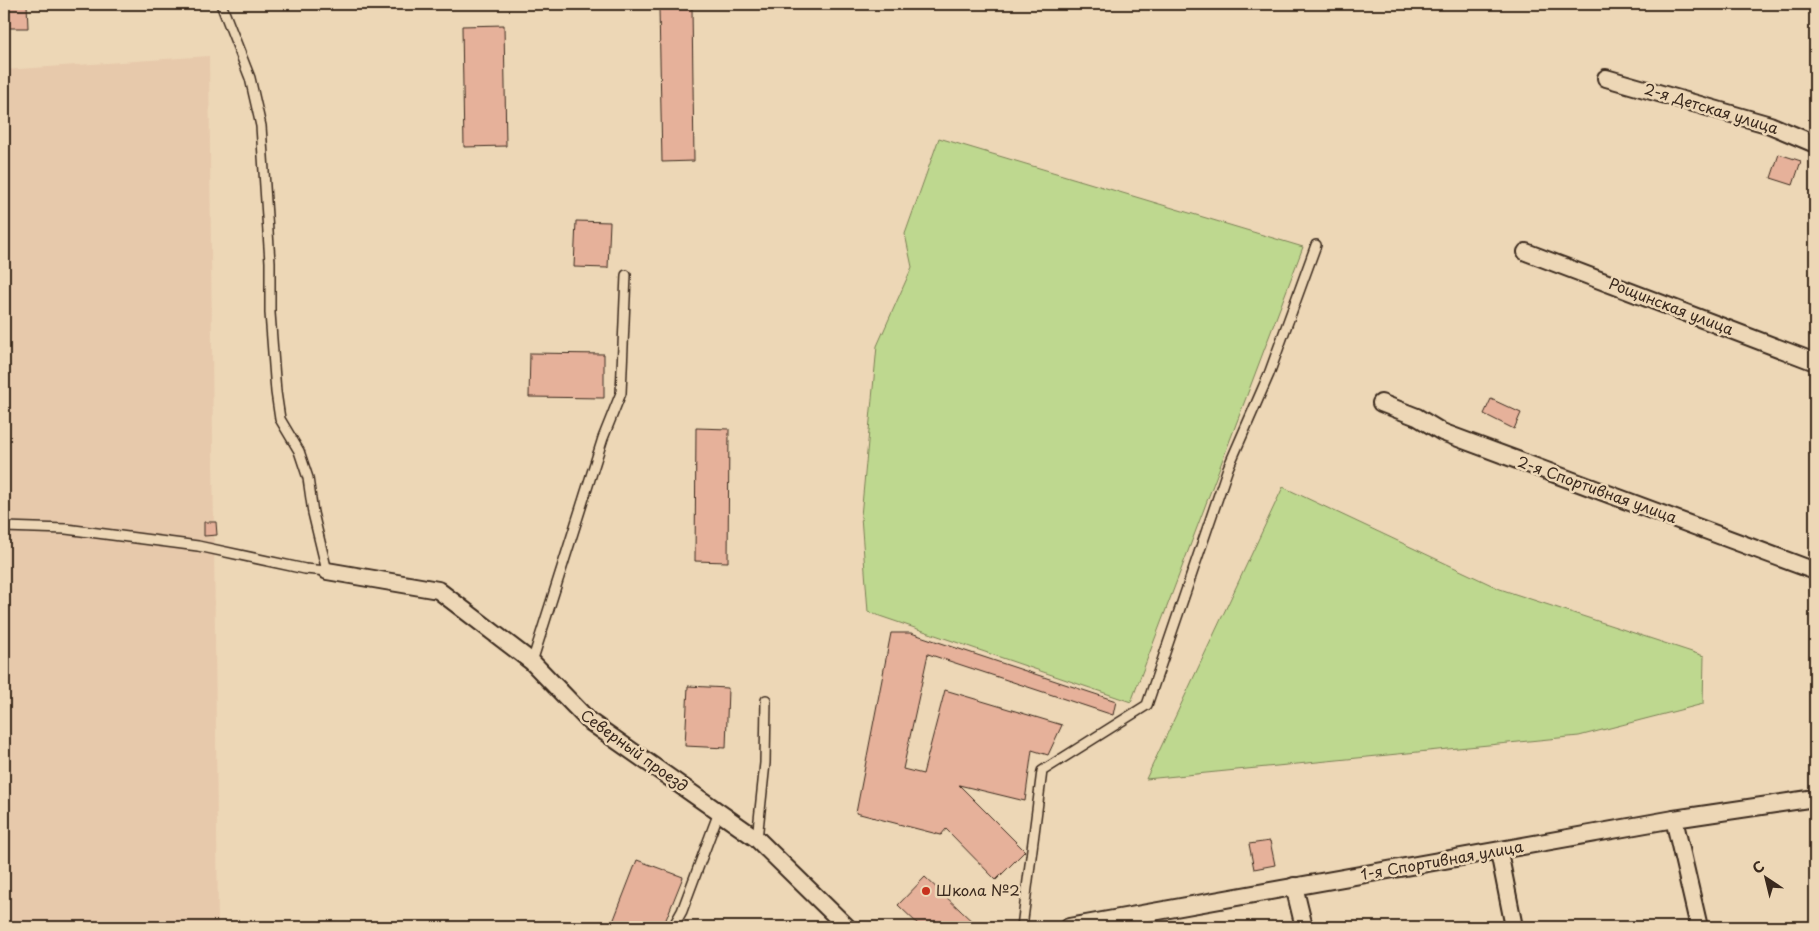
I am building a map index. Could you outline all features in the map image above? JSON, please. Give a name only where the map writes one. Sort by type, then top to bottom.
[{"type":"street","name":"2-я Детская улица","points":[[1606,78],[1770,125],[1815,144]]},
{"type":"street","name":"Рощинская улица","points":[[1526,252],[1815,362]]},
{"type":"street","name":"2-я Спортивная улица","points":[[1381,403],[1417,417],[1442,432],[1815,571]]},
{"type":"street","name":"Северный проезд","points":[[327,571],[438,590],[532,662],[589,721],[757,839],[847,927]]},
{"type":"street","name":"1-я Спортивная улица","points":[[1069,927],[1144,920],[1294,886],[1499,852],[1674,819],[1815,798]]},
{"type":"street","points":[[1674,819],[1699,927]]},
{"type":"street","points":[[1499,852],[1514,927]]},
{"type":"street","points":[[1294,886],[1304,927]]},
{"type":"lane","points":[[4,527],[66,529],[198,546],[305,569],[327,571],[313,513],[308,478],[299,451],[280,419],[270,314],[270,262],[261,126],[250,78],[221,4]]},
{"type":"lane","points":[[1022,927],[1042,771],[1147,705],[1228,468],[1269,374],[1316,245]]},
{"type":"lane","points":[[532,662],[603,438],[621,393],[626,275]]},
{"type":"lane","points":[[757,839],[764,763],[766,700]]},
{"type":"lane","points":[[673,927],[682,911],[718,812]]},
{"type":"shaded area","points":[[209,56],[218,927],[4,927],[4,70]]},
{"type":"green space","points":[[939,138],[1303,247],[1131,702],[868,612],[861,516],[877,346],[912,267],[905,234]]},
{"type":"green space","points":[[1283,487],[1500,589],[1704,656],[1703,704],[1579,736],[1146,779]]},
{"type":"building","points":[[4,4],[27,4],[28,28],[4,28]]},
{"type":"building","points":[[659,8],[692,8],[694,161],[662,162]]},
{"type":"building","points":[[504,25],[506,146],[464,147],[462,26]]},
{"type":"building","points":[[1779,154],[1801,161],[1793,185],[1771,178]]},
{"type":"building","points":[[576,221],[610,222],[608,268],[574,267]]},
{"type":"building","points":[[530,353],[604,354],[604,398],[529,397]]},
{"type":"building","points":[[1491,399],[1521,413],[1514,429],[1484,414]]},
{"type":"building","points":[[696,428],[729,429],[728,562],[695,561]]},
{"type":"building","points":[[204,522],[216,522],[217,535],[204,536]]},
{"type":"building","points":[[891,633],[911,633],[1116,701],[1113,715],[928,654],[903,769],[923,774],[945,690],[1062,725],[1048,755],[1032,750],[1025,801],[959,785],[1025,851],[996,880],[946,829],[941,835],[856,813]]},
{"type":"building","points":[[688,686],[728,688],[726,748],[685,746]]},
{"type":"building","points":[[1270,841],[1275,865],[1254,869],[1249,844]]},
{"type":"building","points":[[637,860],[683,877],[663,927],[611,927]]},
{"type":"building","name":"Школа №2","points":[[925,877],[978,927],[921,927],[898,905]]},
{"type":"place","name":"Школа №2","points":[[926,891]]}]
